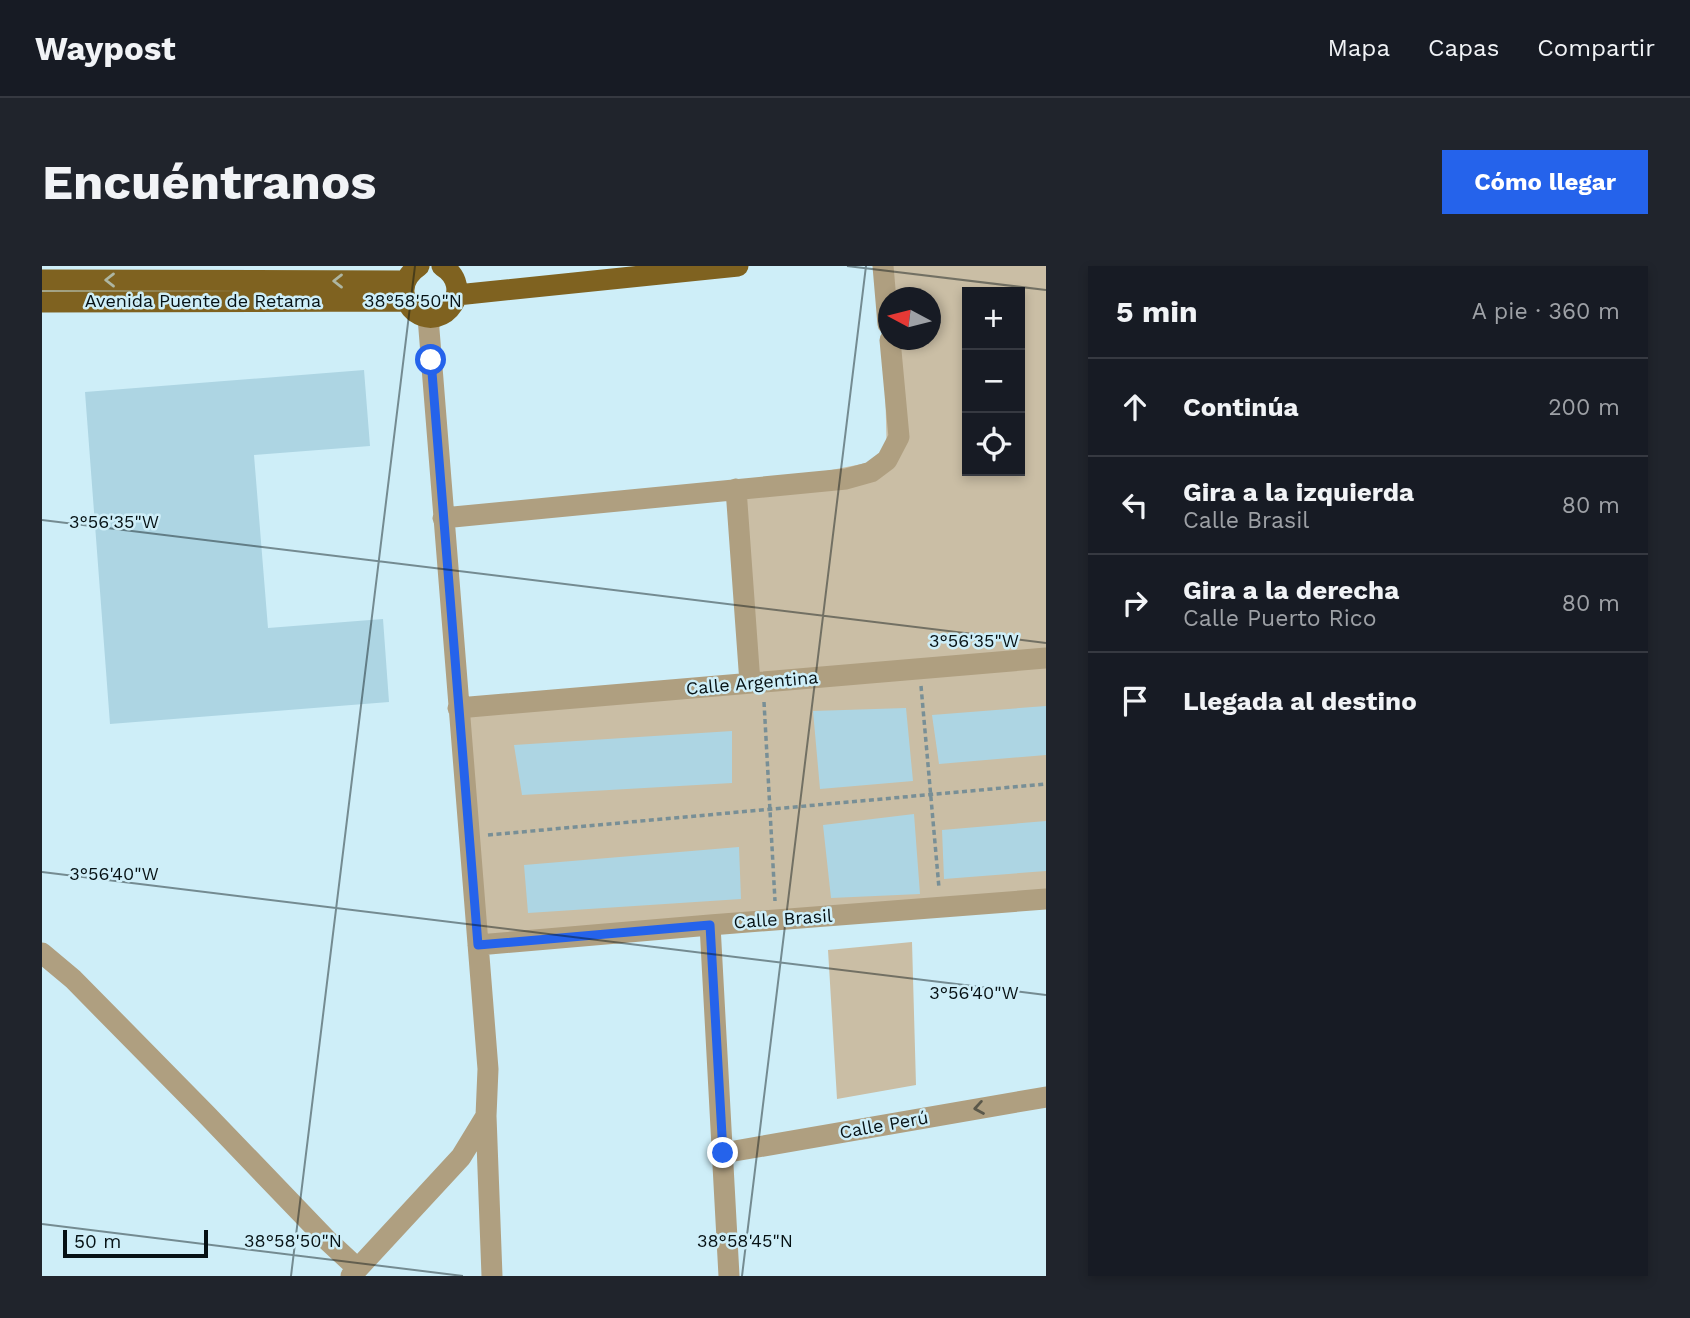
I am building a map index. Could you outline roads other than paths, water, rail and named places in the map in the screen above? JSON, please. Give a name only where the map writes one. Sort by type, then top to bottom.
[{"type":"main road","points":[[410,283],[413,310],[428,317],[445,313],[457,295],[457,284],[450,271],[442,266]]},
{"type":"main road","points":[[457,295],[738,266]]},
{"type":"main road","name":"Avenida Puente de Retama","points":[[42,280],[410,283]]},
{"type":"main road","name":"Avenida Puente de Retama","points":[[42,302],[410,283]]},
{"type":"street","points":[[883,266],[885,287]]},
{"type":"street","points":[[428,317],[488,1069],[486,1116],[492,1276]]},
{"type":"street","points":[[443,518],[846,479],[871,472],[887,460],[899,437],[891,350]]},
{"type":"street","points":[[736,489],[757,683]]},
{"type":"street","name":"Calle Argentina","points":[[458,708],[1046,658]]},
{"type":"street","name":"Calle Brasil","points":[[478,945],[1046,899]]},
{"type":"street","points":[[710,925],[730,1276]]},
{"type":"street","points":[[42,953],[73,979],[205,1113],[328,1241],[354,1272],[461,1157],[486,1116]]},
{"type":"street","name":"Calle Perú","points":[[723,1153],[1046,1097]]}]
